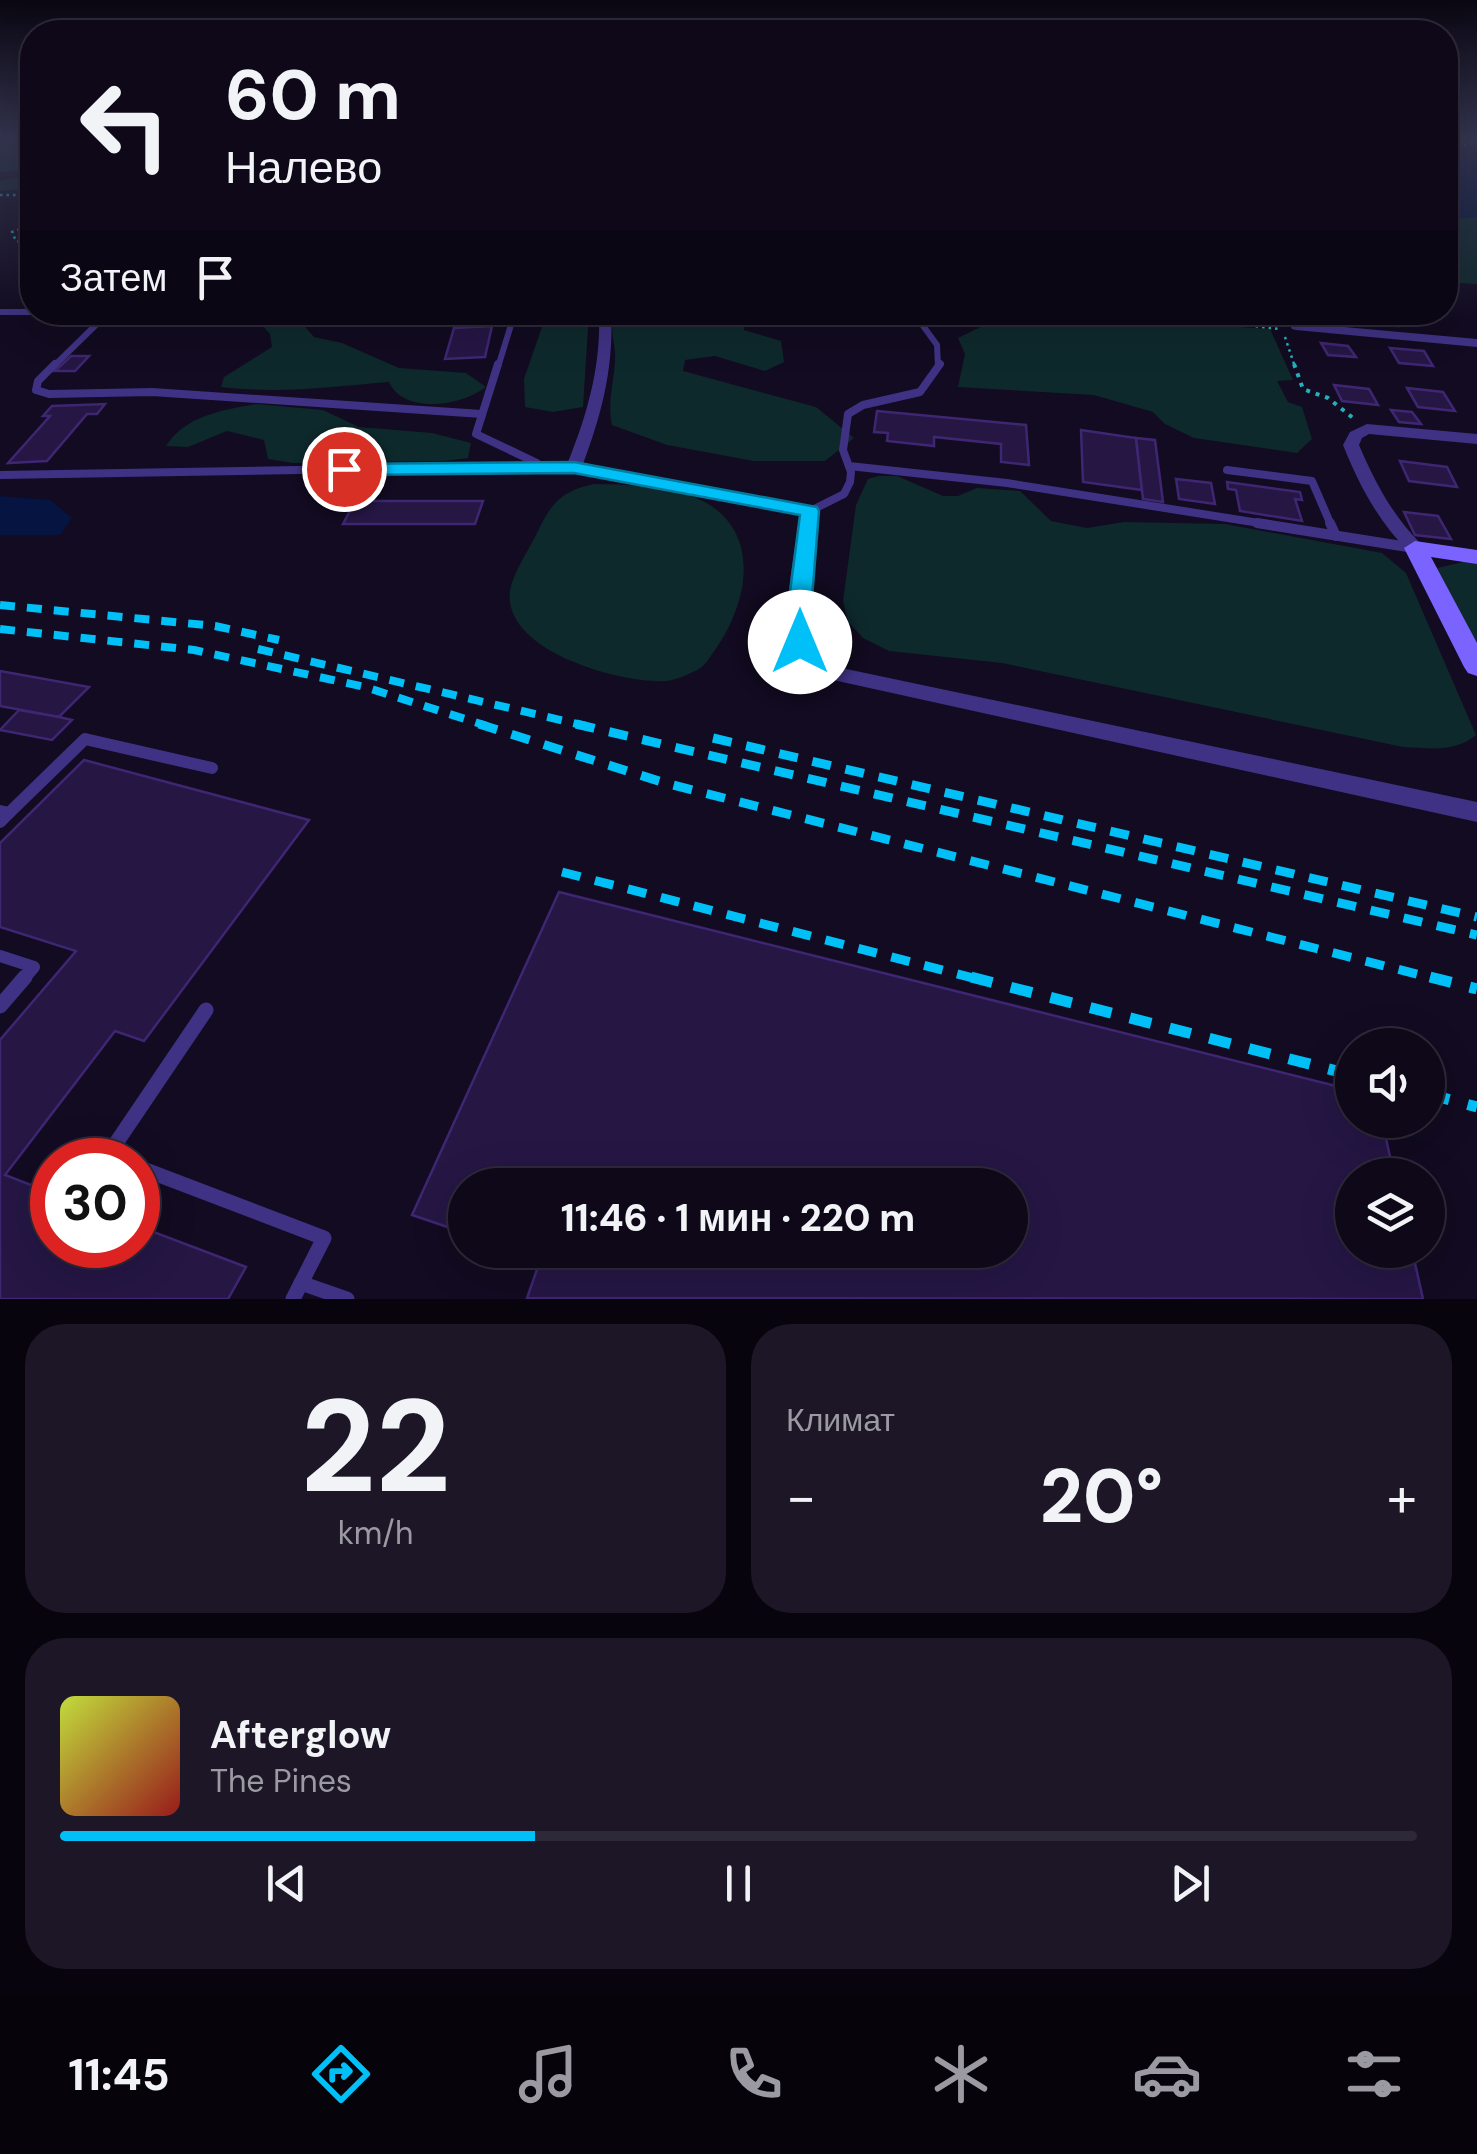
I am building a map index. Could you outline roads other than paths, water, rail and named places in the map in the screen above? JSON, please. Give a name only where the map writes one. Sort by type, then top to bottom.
[{"type":"main road","points":[[1414,548],[1477,557]]},
{"type":"main road","points":[[1414,548],[1477,667]]},
{"type":"street","points":[[574,467],[594,415],[608,357],[606,325]]},
{"type":"street","points":[[1295,325],[1477,343]]},
{"type":"street","points":[[1414,548],[1392,526],[1362,474],[1351,445],[1354,435],[1367,430],[1477,439]]},
{"type":"street","points":[[543,466],[574,467],[810,511],[797,623],[800,642],[810,660],[832,673],[1477,812]]},
{"type":"lane","points":[[96,325],[38,381],[36,390],[49,394],[152,392],[482,414]]},
{"type":"lane","points":[[511,325],[476,434],[543,466]]},
{"type":"lane","points":[[810,511],[844,494],[850,482],[843,450],[848,414],[863,405],[920,392],[940,364],[937,344],[923,325]]},
{"type":"lane","points":[[0,475],[543,466]]},
{"type":"lane","points":[[849,466],[1007,484],[1414,548]]},
{"type":"lane","points":[[1227,470],[1312,481],[1336,536]]},
{"type":"lane","points":[[3,815],[84,739],[212,768]]},
{"type":"lane","points":[[0,956],[34,968],[0,1006]]},
{"type":"lane","points":[[119,1138],[206,1010]]},
{"type":"lane","points":[[160,1175],[324,1238],[297,1291],[347,1299]]},
{"type":"water","points":[[1458,201],[1477,201],[1477,217],[1458,218]]},
{"type":"water","points":[[0,496],[50,500],[72,518],[60,535],[0,535]]},
{"type":"railway","points":[[0,605],[215,626],[279,640]]},
{"type":"railway","points":[[0,629],[194,650],[365,687],[487,726]]},
{"type":"railway","points":[[258,649],[586,726]]},
{"type":"railway","points":[[479,724],[665,783],[1440,980]]},
{"type":"railway","points":[[576,724],[1477,935]]},
{"type":"railway","points":[[713,738],[1477,917]]},
{"type":"railway","points":[[562,872],[981,980]]},
{"type":"railway","points":[[971,977],[1335,1071]]},
{"type":"railway","points":[[1430,977],[1477,989]]},
{"type":"railway","points":[[1445,1099],[1477,1107]]}]
